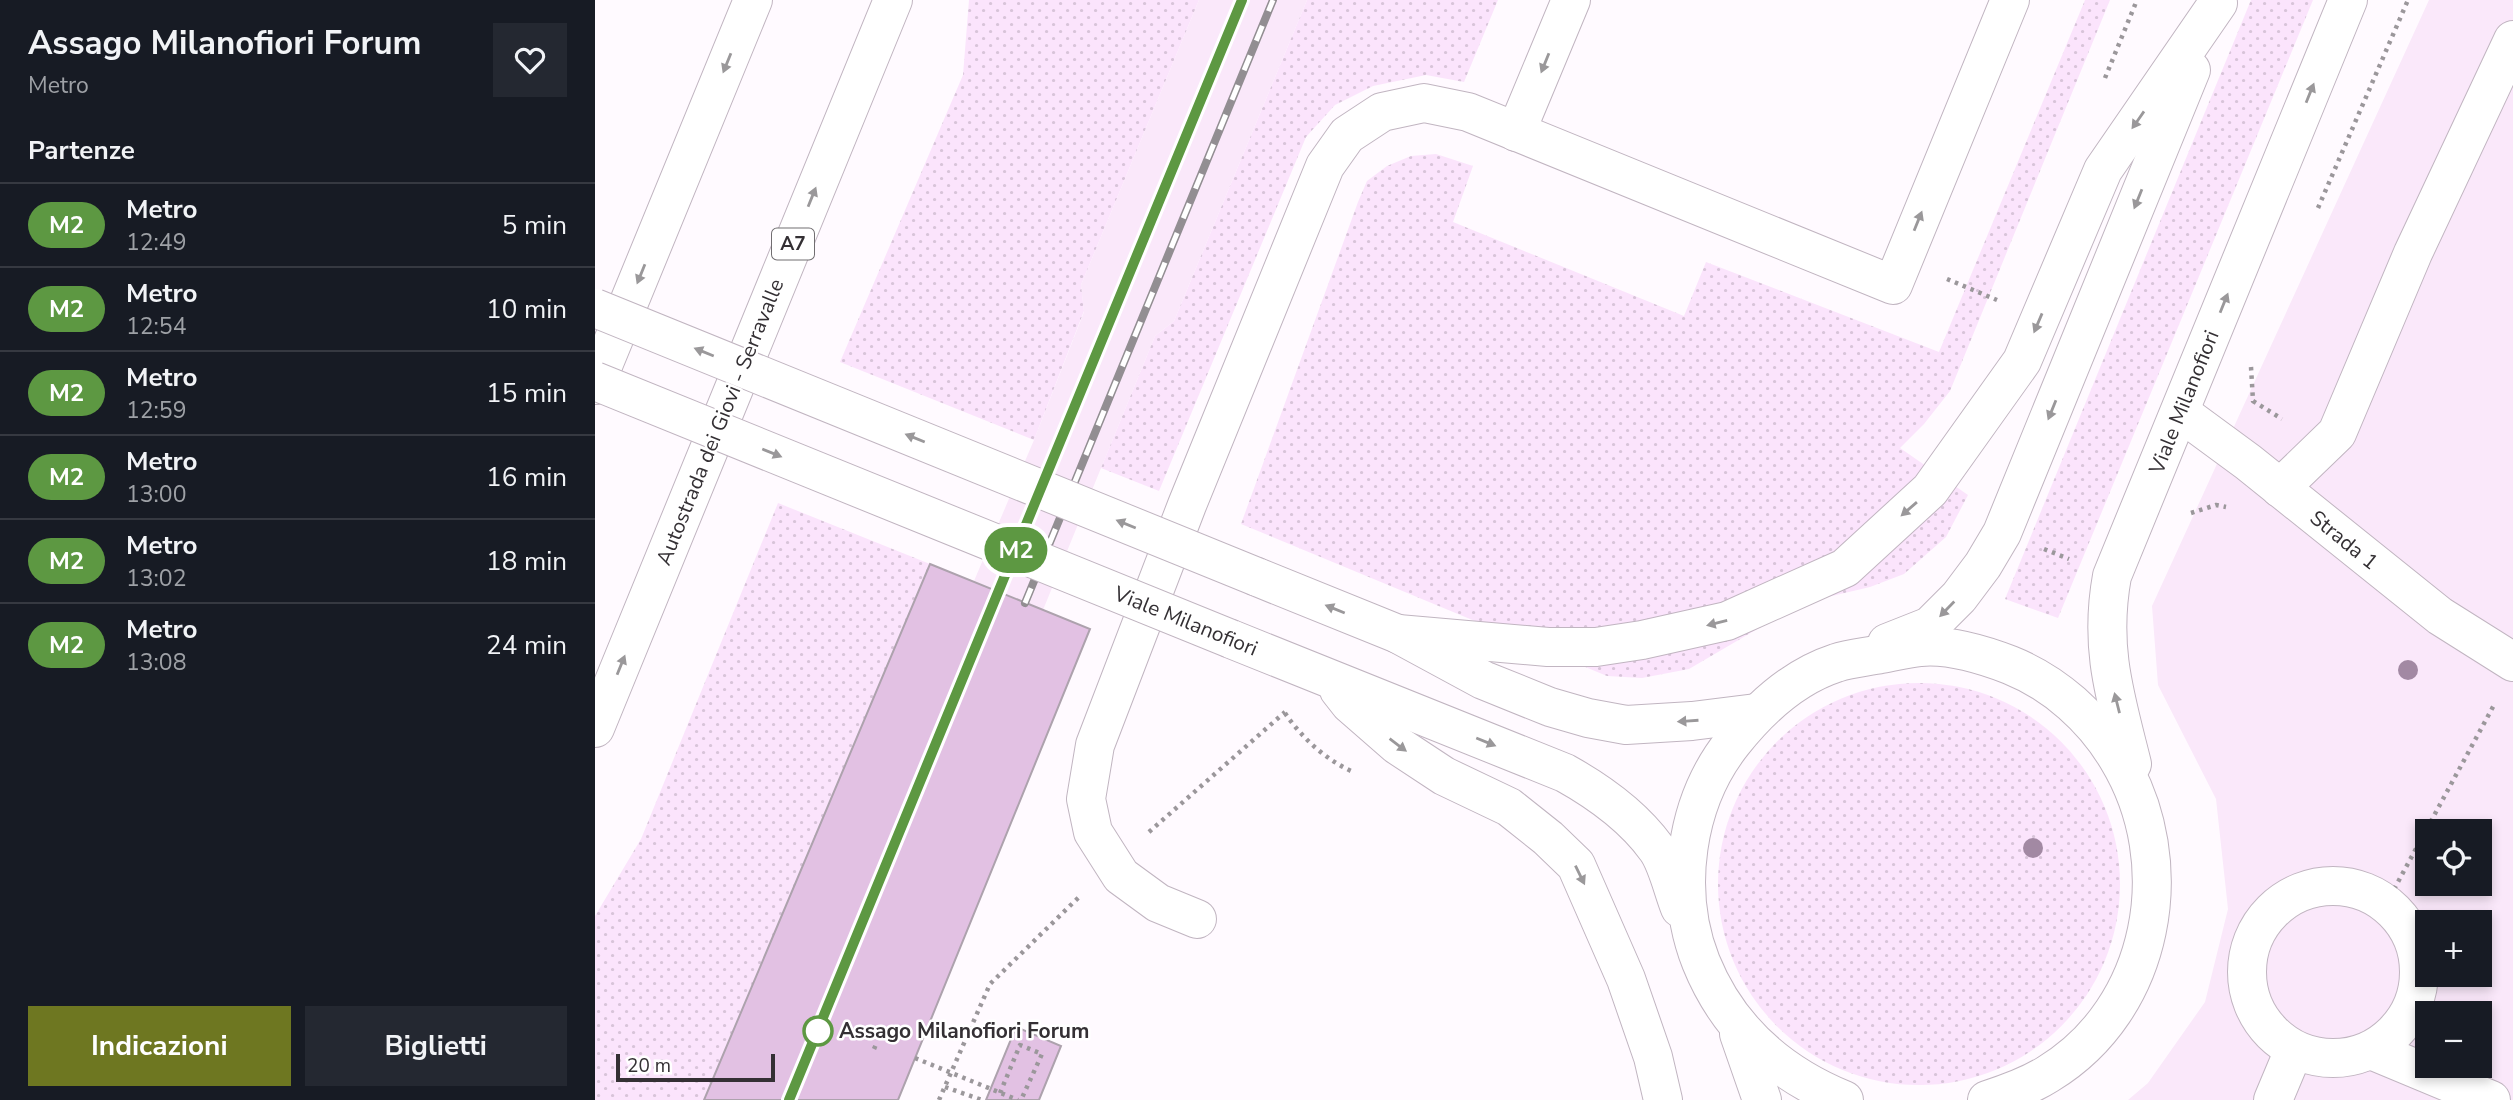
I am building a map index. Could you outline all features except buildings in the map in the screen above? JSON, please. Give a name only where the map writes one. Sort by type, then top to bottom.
[{"type":"main road","points":[[595,383],[753,0]]},
{"type":"main road","name":"Autostrada dei Giovi - Serravalle","points":[[595,728],[893,0]]},
{"type":"main road","points":[[1516,132],[1571,0]]},
{"type":"main road","points":[[1197,919],[1158,903],[1121,876],[1093,831],[1086,799],[1095,745],[1187,505],[1325,166],[1347,135],[1382,112],[1424,103],[1468,112],[1898,273],[2010,0]]},
{"type":"main road","name":"Viale Milanofiori","points":[[2145,817],[2111,680],[2106,643],[2107,603],[2112,576],[2347,0]]},
{"type":"main road","points":[[1844,1100],[1816,1088],[1771,1060],[1734,1022],[1709,982],[1697,951],[1687,898],[1689,844],[1699,804],[1721,757],[1756,713],[1790,686],[1836,663],[1930,626],[1959,597],[1983,565],[2002,533],[2219,1]]},
{"type":"main road","points":[[1398,634],[1548,647],[1596,647],[1727,621],[1845,568],[1930,490],[2022,361],[2103,170],[2219,1]]},
{"type":"main road","points":[[2280,488],[2337,433],[2413,253],[2504,81],[2513,40]]},
{"type":"main road","points":[[595,308],[1398,634],[1483,680],[1550,707],[1626,725],[1756,713]]},
{"type":"main road","name":"Viale Milanofiori","points":[[595,383],[1565,773],[1595,790],[1623,812],[1657,849],[1697,951]]},
{"type":"main road","name":"Strada 1","points":[[2180,412],[2280,488],[2439,616],[2506,678]]},
{"type":"main road","points":[[1836,663],[1922,647],[1958,650],[1994,659],[2022,670],[2061,694],[2089,719],[2111,746],[2128,775],[2145,817],[2153,882],[2148,929],[2134,971],[2114,1009],[2086,1043],[2051,1072],[2005,1096]]},
{"type":"main road","points":[[1332,680],[1350,704],[1397,745],[1444,776],[1509,807],[1576,865],[1626,979],[1653,1057],[1663,1100]]},
{"type":"main road","points":[[2332,886],[2361,890],[2386,904],[2406,926],[2417,952],[2419,981],[2411,1009],[2395,1032],[2371,1050],[2346,1058],[2320,1058],[2294,1050],[2271,1033],[2254,1009],[2247,982],[2249,952],[2259,926],[2279,904],[2304,891],[2332,886]]},
{"type":"main road","points":[[1734,1022],[1762,1100]]},
{"type":"main road","points":[[2273,1100],[2294,1050]]},
{"type":"main road","points":[[2371,1050],[2491,1100]]},
{"type":"path","points":[[1898,273],[1999,300]]},
{"type":"path","points":[[2182,520],[2188,513],[2216,505],[2236,508]]},
{"type":"path","points":[[2002,533],[2112,576]]},
{"type":"path","points":[[2386,904],[2506,678]]},
{"type":"path","points":[[1279,703],[1291,722],[1330,761],[1354,772]]},
{"type":"path","points":[[939,1100],[990,984],[1113,863],[1285,712]]},
{"type":"path","points":[[874,1049],[877,1042]]},
{"type":"path","points":[[915,1058],[1000,1093],[1019,1100],[1042,1054],[1020,1045],[1000,1093]]},
{"type":"path","points":[[944,1087],[982,1100]]},
{"type":"shaded area","points":[[969,0],[1199,0],[1081,285],[1084,311],[1034,440],[840,362],[963,75]]},
{"type":"shaded area","points":[[1199,0],[1307,0],[1174,321],[1155,336],[1043,610],[1090,629],[898,1100],[704,1100],[930,564],[974,581],[1034,440],[1084,312],[1081,285]]},
{"type":"shaded area","points":[[1307,0],[1498,0],[1464,82],[1426,75],[1373,86],[1335,105],[1306,137],[1159,491],[1101,468],[1155,336],[1174,321]]},
{"type":"shaded area","points":[[2085,0],[2110,0],[1950,391],[1924,424],[1900,448],[1968,495],[1946,537],[1904,574],[1870,587],[1815,600],[1783,614],[1689,669],[1642,678],[1607,676],[1241,524],[1358,202],[1367,181],[1387,166],[1411,156],[1436,154],[1473,166],[1453,222],[1684,316],[1706,262],[1939,352]]},
{"type":"shaded area","points":[[2251,0],[2313,0],[2058,618],[2005,599]]},
{"type":"shaded area","points":[[2429,0],[2513,0],[2513,1100],[2128,1100],[2148,1083],[2205,1002],[2228,909],[2216,799],[2158,685],[2152,606]]},
{"type":"shaded area","points":[[778,503],[930,564],[704,1100],[595,1100],[595,916],[641,839]]},
{"type":"shaded area","points":[[1919,683],[1958,687],[1996,698],[2031,717],[2061,742],[2086,772],[2105,807],[2116,845],[2120,884],[2116,923],[2105,961],[2086,996],[2061,1026],[2031,1051],[1996,1070],[1958,1081],[1919,1085],[1880,1081],[1842,1070],[1807,1051],[1777,1026],[1752,996],[1733,961],[1722,923],[1718,884],[1722,845],[1733,807],[1752,772],[1777,742],[1807,717],[1842,698],[1880,687]]},
{"type":"railway","points":[[998,591],[1242,0]]},
{"type":"railway","points":[[1025,603],[1273,0]]},
{"type":"metro line","name":"M2","points":[[789,1100],[1242,0]]},
{"type":"place","name":"Assago Milanofiori Forum","points":[[818,1031]]}]
